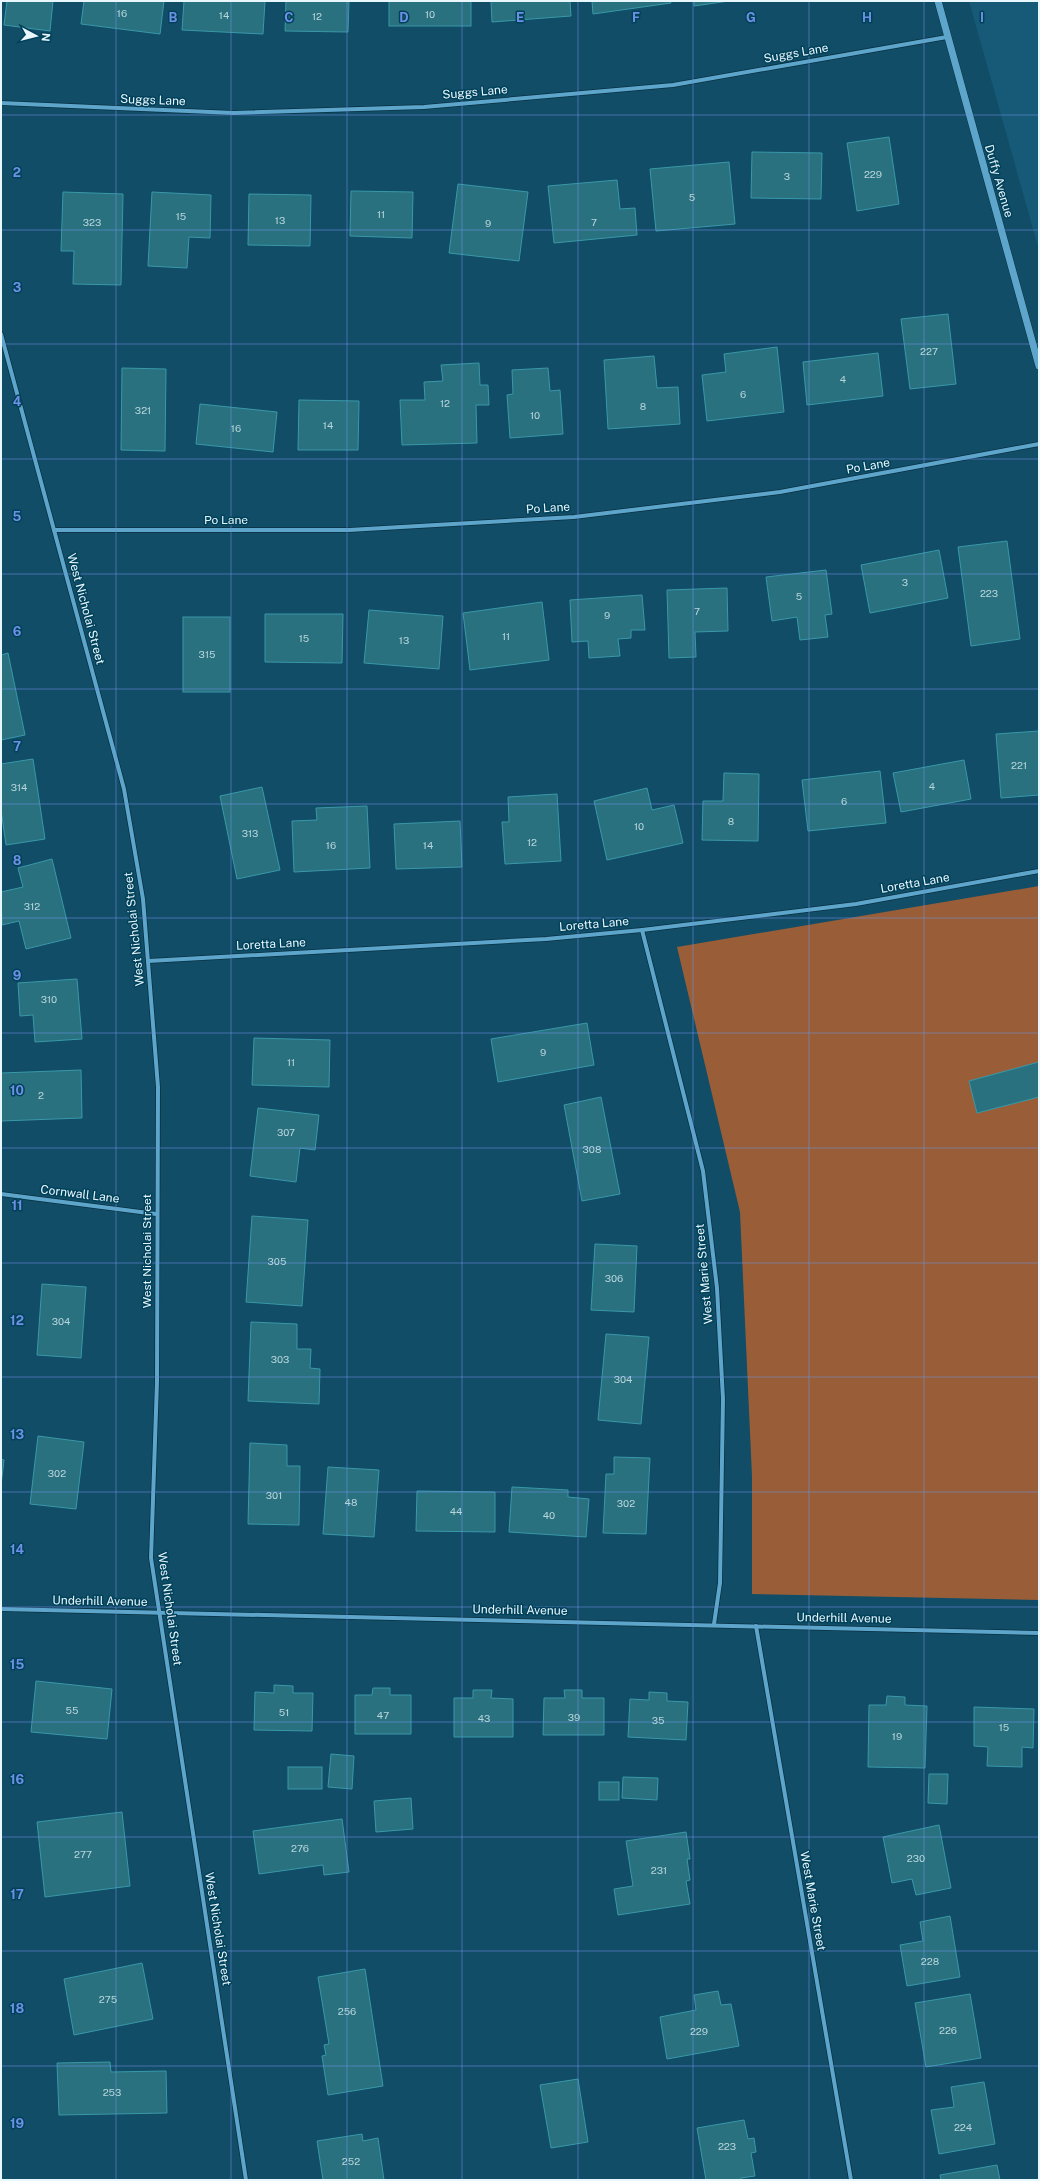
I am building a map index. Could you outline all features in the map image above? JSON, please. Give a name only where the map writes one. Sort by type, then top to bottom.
[{"type":"street","name":"Duffy Avenue","points":[[938,1],[1039,366]]},
{"type":"street","name":"Suggs Lane","points":[[1,104],[234,113],[424,107],[674,85],[947,37]]},
{"type":"street","name":"West Nicholai Street","points":[[1,334],[124,788],[143,899],[158,1087],[156,1214],[157,1382],[151,1558],[246,2180]]},
{"type":"street","name":"Po Lane","points":[[54,530],[349,530],[574,517],[780,492],[1039,444]]},
{"type":"street","name":"Loretta Lane","points":[[148,961],[546,939],[642,930],[856,904],[1039,871]]},
{"type":"street","name":"West Marie Street","points":[[642,930],[703,1171],[717,1288],[723,1399],[720,1583],[714,1624]]},
{"type":"street","name":"Cornwall Lane","points":[[1,1194],[156,1214]]},
{"type":"street","name":"Underhill Avenue","points":[[1,1609],[1039,1632]]},
{"type":"street","name":"West Marie Street","points":[[756,1626],[851,2180]]},
{"type":"shaded area","points":[[969,1],[1039,1],[1039,250]]},
{"type":"shaded area","points":[[1039,886],[1039,1600],[752,1594],[752,1476],[740,1212],[677,947]]},
{"type":"building","points":[[7,1],[53,1],[50,31],[4,25]]},
{"type":"building","points":[[84,1],[164,1],[160,34],[81,24]]},
{"type":"building","points":[[184,1],[265,1],[263,34],[182,30]]},
{"type":"building","points":[[286,1],[349,1],[348,32],[285,31]]},
{"type":"building","points":[[389,1],[471,1],[471,26],[389,26]]},
{"type":"building","points":[[491,1],[570,1],[571,16],[492,22]]},
{"type":"building","points":[[592,1],[670,1],[671,3],[593,14]]},
{"type":"building","points":[[694,1],[729,1],[694,6]]},
{"type":"building","points":[[889,137],[899,204],[857,211],[847,143]]},
{"type":"building","points":[[752,152],[822,153],[821,199],[751,198]]},
{"type":"building","points":[[729,162],[735,224],[656,231],[650,169]]},
{"type":"building","points":[[617,180],[620,209],[635,208],[637,235],[554,243],[548,186]]},
{"type":"building","points":[[458,184],[528,192],[519,261],[449,253]]},
{"type":"building","points":[[351,191],[413,192],[412,238],[350,236]]},
{"type":"building","points":[[63,192],[123,194],[121,285],[73,284],[74,251],[61,251]]},
{"type":"building","points":[[152,192],[211,195],[210,238],[189,237],[187,268],[148,266]]},
{"type":"building","points":[[249,194],[311,195],[310,246],[248,245]]},
{"type":"building","points":[[948,314],[956,384],[910,389],[901,319]]},
{"type":"building","points":[[777,347],[784,412],[707,421],[702,375],[726,372],[724,354]]},
{"type":"building","points":[[878,353],[883,396],[807,405],[803,362]]},
{"type":"building","points":[[654,356],[657,388],[678,387],[680,424],[608,429],[604,360]]},
{"type":"building","points":[[479,363],[480,385],[488,385],[489,405],[476,405],[477,443],[402,445],[400,400],[425,400],[424,382],[443,381],[441,365]]},
{"type":"building","points":[[122,368],[166,369],[165,451],[121,450]]},
{"type":"building","points":[[548,368],[550,391],[560,390],[563,434],[510,438],[507,395],[513,394],[512,370]]},
{"type":"building","points":[[299,400],[359,401],[358,450],[298,450]]},
{"type":"building","points":[[200,404],[277,412],[273,452],[196,444]]},
{"type":"building","points":[[1007,541],[1020,639],[971,646],[958,547]]},
{"type":"building","points":[[939,550],[948,598],[870,613],[861,565]]},
{"type":"building","points":[[826,570],[832,614],[825,615],[828,637],[800,640],[797,617],[772,621],[766,577]]},
{"type":"building","points":[[727,588],[728,631],[695,632],[696,657],[669,658],[667,590]]},
{"type":"building","points":[[642,595],[645,630],[631,630],[631,638],[618,639],[620,656],[589,658],[588,641],[572,642],[570,600]]},
{"type":"building","points":[[542,602],[549,660],[470,670],[463,613]]},
{"type":"building","points":[[369,610],[443,616],[439,669],[364,663]]},
{"type":"building","points":[[265,614],[343,614],[342,663],[265,662]]},
{"type":"building","points":[[183,617],[230,617],[230,692],[183,692]]},
{"type":"building","points":[[8,653],[25,735],[1,740],[1,655]]},
{"type":"building","points":[[1039,731],[1039,795],[1001,798],[996,734]]},
{"type":"building","points":[[33,759],[45,839],[6,845],[1,810],[1,764]]},
{"type":"building","points":[[964,760],[971,799],[901,812],[893,773]]},
{"type":"building","points":[[880,771],[886,823],[808,831],[802,780]]},
{"type":"building","points":[[724,773],[759,774],[758,841],[702,840],[703,801],[723,801]]},
{"type":"building","points":[[262,787],[280,870],[237,879],[220,796]]},
{"type":"building","points":[[647,788],[652,810],[674,805],[683,843],[607,860],[594,801]]},
{"type":"building","points":[[557,794],[561,861],[505,864],[502,822],[509,822],[508,797]]},
{"type":"building","points":[[367,806],[370,868],[294,872],[292,821],[317,820],[316,808]]},
{"type":"building","points":[[460,821],[462,867],[396,869],[394,824]]},
{"type":"building","points":[[52,859],[71,938],[26,949],[19,921],[2,925],[1,892],[23,887],[18,868]]},
{"type":"building","points":[[77,979],[82,1039],[35,1042],[33,1015],[20,1016],[18,983]]},
{"type":"building","points":[[587,1023],[594,1065],[498,1082],[491,1039]]},
{"type":"building","points":[[254,1038],[330,1040],[329,1087],[252,1085]]},
{"type":"building","points":[[1039,1062],[1039,1097],[977,1113],[969,1081]]},
{"type":"building","points":[[81,1070],[82,1118],[1,1121],[1,1073]]},
{"type":"building","points":[[601,1097],[620,1194],[582,1201],[564,1105]]},
{"type":"building","points":[[258,1108],[319,1115],[315,1150],[300,1148],[296,1182],[250,1176]]},
{"type":"building","points":[[252,1216],[308,1220],[302,1306],[246,1302]]},
{"type":"building","points":[[595,1244],[637,1246],[634,1312],[591,1310]]},
{"type":"building","points":[[42,1284],[86,1287],[81,1358],[37,1355]]},
{"type":"building","points":[[251,1322],[297,1324],[297,1349],[311,1349],[310,1368],[320,1369],[319,1404],[248,1401]]},
{"type":"building","points":[[606,1334],[649,1337],[641,1424],[598,1420]]},
{"type":"building","points":[[38,1436],[84,1442],[76,1509],[30,1504]]},
{"type":"building","points":[[250,1443],[287,1445],[287,1466],[300,1466],[299,1525],[248,1524]]},
{"type":"building","points":[[614,1457],[650,1458],[646,1534],[603,1533],[606,1474],[614,1474]]},
{"type":"building","points":[[1,1459],[4,1460],[1,1485]]},
{"type":"building","points":[[328,1467],[379,1470],[374,1537],[323,1534]]},
{"type":"building","points":[[512,1487],[568,1490],[568,1497],[589,1499],[586,1537],[509,1532]]},
{"type":"building","points":[[417,1491],[495,1492],[495,1532],[416,1531]]},
{"type":"building","points":[[36,1681],[112,1689],[107,1739],[31,1732]]},
{"type":"building","points":[[274,1685],[293,1686],[293,1693],[313,1693],[312,1731],[254,1730],[255,1692],[274,1693]]},
{"type":"building","points":[[373,1688],[390,1688],[390,1695],[411,1695],[411,1734],[355,1734],[355,1695],[372,1695]]},
{"type":"building","points":[[473,1690],[492,1690],[491,1698],[513,1699],[513,1737],[454,1737],[454,1698],[473,1698]]},
{"type":"building","points":[[564,1690],[582,1690],[582,1698],[604,1698],[604,1735],[543,1735],[544,1698],[565,1698]]},
{"type":"building","points":[[649,1692],[667,1693],[667,1701],[688,1702],[686,1740],[628,1737],[630,1699],[649,1700]]},
{"type":"building","points":[[887,1696],[905,1697],[905,1705],[927,1706],[925,1768],[868,1767],[869,1705],[886,1705]]},
{"type":"building","points":[[974,1707],[1034,1709],[1033,1748],[1022,1747],[1022,1767],[987,1766],[988,1747],[974,1746]]},
{"type":"building","points":[[331,1754],[354,1756],[352,1789],[328,1787]]},
{"type":"building","points":[[288,1767],[322,1767],[322,1789],[288,1789]]},
{"type":"building","points":[[929,1774],[948,1774],[947,1804],[928,1803]]},
{"type":"building","points":[[623,1777],[658,1778],[657,1800],[622,1798]]},
{"type":"building","points":[[599,1782],[619,1782],[619,1800],[599,1800]]},
{"type":"building","points":[[411,1798],[413,1829],[376,1832],[374,1801]]},
{"type":"building","points":[[122,1812],[130,1886],[45,1897],[37,1822]]},
{"type":"building","points":[[342,1819],[349,1872],[324,1875],[323,1865],[259,1874],[253,1831]]},
{"type":"building","points":[[939,1825],[951,1888],[916,1895],[912,1879],[892,1883],[883,1837]]},
{"type":"building","points":[[686,1832],[690,1859],[687,1859],[690,1880],[686,1881],[690,1904],[618,1915],[614,1889],[633,1886],[626,1841]]},
{"type":"building","points":[[950,1916],[960,1977],[907,1986],[900,1945],[923,1941],[920,1922]]},
{"type":"building","points":[[142,1963],[153,2019],[74,2035],[64,1979]]},
{"type":"building","points":[[365,1969],[383,2086],[328,2095],[322,2056],[326,2055],[324,2045],[329,2044],[318,1977]]},
{"type":"building","points":[[718,1991],[721,2005],[731,2004],[739,2046],[667,2059],[660,2017],[696,2010],[694,1995]]},
{"type":"building","points":[[970,1994],[981,2058],[926,2067],[915,2003]]},
{"type":"building","points":[[110,2062],[111,2072],[166,2071],[167,2113],[59,2115],[57,2063]]},
{"type":"building","points":[[578,2079],[588,2142],[551,2148],[540,2085]]},
{"type":"building","points":[[984,2082],[995,2144],[939,2154],[931,2110],[954,2107],[951,2087]]},
{"type":"building","points":[[744,2120],[748,2139],[754,2138],[756,2152],[751,2153],[755,2176],[741,2178],[741,2180],[706,2180],[697,2128]]},
{"type":"building","points":[[362,2134],[363,2141],[378,2138],[384,2180],[323,2180],[317,2141]]},
{"type":"building","points":[[997,2165],[1000,2180],[941,2180],[940,2175]]}]
